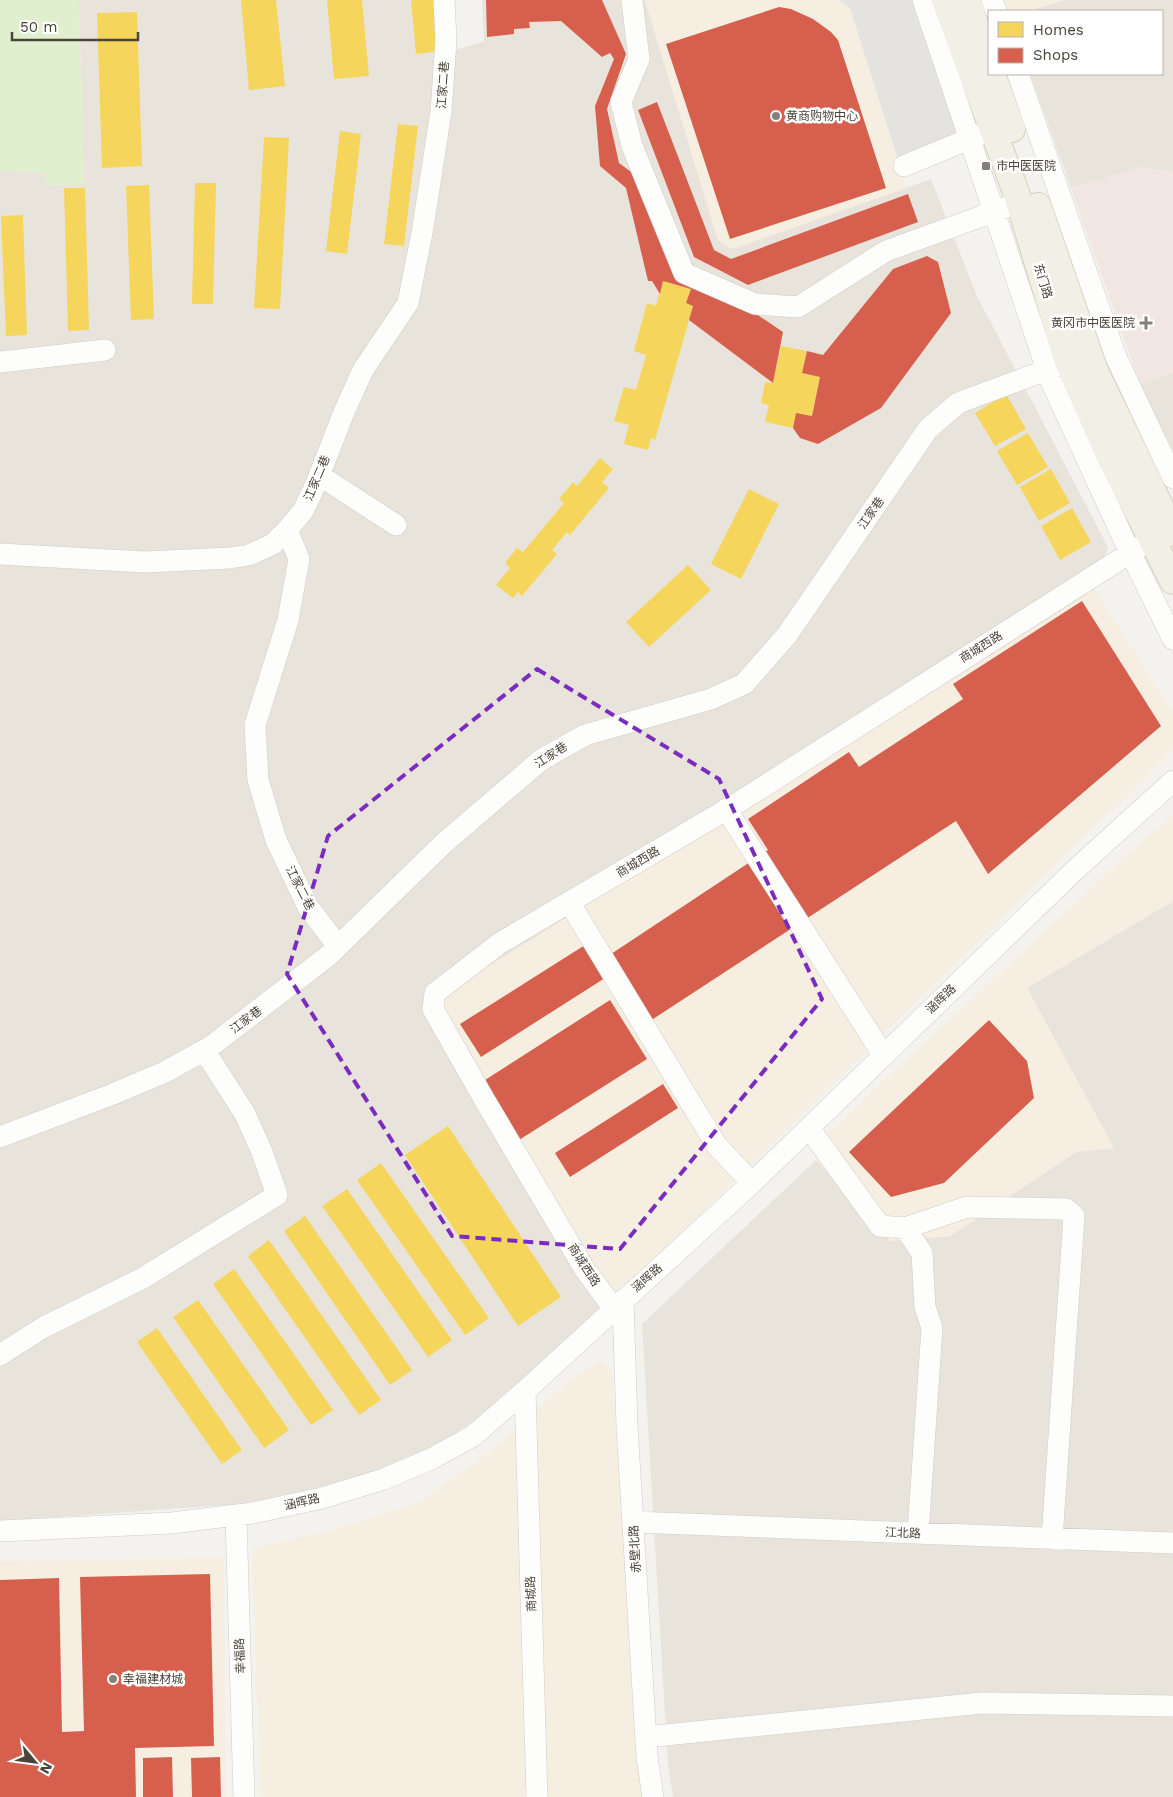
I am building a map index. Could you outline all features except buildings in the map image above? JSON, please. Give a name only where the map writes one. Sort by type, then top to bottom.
[{"type":"main road","name":"东门路","points":[[946,0],[981,134],[1019,203],[1058,366],[1110,457],[1163,536]]},
{"type":"main road","points":[[967,0],[988,62]]},
{"type":"main road","name":"东门路","points":[[992,75],[1095,371],[1163,536],[1173,581]]},
{"type":"street","name":"江家二巷","points":[[338,946],[308,907],[276,840],[258,780],[256,725],[288,620],[299,559],[287,530],[303,511],[363,370],[408,302],[441,112],[446,40],[444,0]]},
{"type":"street","points":[[632,0],[639,59],[621,102],[632,146],[684,273],[755,304],[798,307],[886,251],[1019,203]]},
{"type":"street","points":[[923,0],[981,134],[994,212],[1058,366],[1130,552],[1173,639]]},
{"type":"street","points":[[1018,75],[1116,357],[1173,478]]},
{"type":"street","points":[[904,166],[981,134]]},
{"type":"street","points":[[0,362],[105,350]]},
{"type":"street","name":"江家巷","points":[[0,1137],[122,1091],[165,1072],[204,1050],[291,986],[328,956],[444,843],[541,760],[585,734],[711,699],[744,684],[787,635],[928,429],[958,403],[1058,366]]},
{"type":"street","points":[[319,475],[396,525]]},
{"type":"street","points":[[0,554],[145,562],[230,558],[249,556],[272,544],[287,530]]},
{"type":"street","name":"商城西路","points":[[619,1304],[584,1268],[484,1099],[433,1009],[435,993],[500,943],[726,809],[1130,552],[1163,536]]},
{"type":"street","name":"涵晖路","points":[[0,1531],[172,1523],[253,1513],[322,1498],[384,1479],[431,1459],[473,1436],[525,1391],[752,1183],[1075,870],[1173,781]]},
{"type":"street","points":[[726,809],[884,1056]]},
{"type":"street","points":[[569,902],[717,1146],[752,1183]]},
{"type":"street","points":[[0,1355],[44,1327],[143,1278],[277,1195],[262,1152],[245,1114],[204,1050]]},
{"type":"street","points":[[809,1128],[880,1226],[905,1228],[967,1207],[1066,1209],[1074,1216],[1052,1539]]},
{"type":"street","points":[[905,1228],[922,1253],[925,1307],[932,1328],[918,1533]]},
{"type":"street","name":"赤壁北路","points":[[619,1304],[647,1757],[653,1797]]},
{"type":"street","name":"商城路","points":[[525,1391],[537,1797]]},
{"type":"street","name":"幸福路","points":[[236,1515],[244,1797]]},
{"type":"street","name":"江北路","points":[[633,1522],[1173,1543]]},
{"type":"street","points":[[646,1737],[982,1703],[1173,1706]]},
{"type":"highlighted area","points":[[537,669],[719,779],[822,999],[620,1249],[452,1236],[287,974],[328,836]]},
{"type":"shaded area","points":[[79,0],[439,0],[443,54],[484,41],[482,0],[645,0],[718,240],[732,249],[931,179],[977,296],[1108,547],[1095,589],[428,1004],[611,1302],[510,1396],[401,1470],[241,1504],[0,1521],[0,170],[45,173],[46,185],[84,184]]},
{"type":"shaded area","name":"黄商购物中心","points":[[645,0],[839,0],[850,8],[906,188],[732,249],[718,240]]},
{"type":"shaded area","points":[[839,0],[915,0],[960,132],[897,157],[850,8]]},
{"type":"shaded area","points":[[1005,0],[1065,0],[1031,10],[1008,10]]},
{"type":"shaded area","points":[[1065,0],[1173,0],[1173,172],[1141,167],[1071,188],[1030,75],[1163,75],[1163,10],[1031,10]]},
{"type":"shaded area","name":"黄冈市中医医院","points":[[1141,167],[1173,172],[1173,372],[1140,384],[1071,188]]},
{"type":"shaded area","points":[[1173,372],[1173,451],[1140,384]]},
{"type":"shaded area","points":[[1095,589],[1173,713],[1173,750],[611,1302],[428,1004]]},
{"type":"shaded area","points":[[1173,815],[1173,901],[1027,988],[1114,1148],[1076,1152],[950,1236],[890,1241],[816,1160],[827,1134],[1143,840]]},
{"type":"shaded area","points":[[1173,901],[1173,1797],[673,1797],[668,1764],[642,1324],[816,1160],[891,1241],[950,1236],[1076,1152],[1113,1148],[1027,988]]},
{"type":"shaded area","points":[[601,1361],[612,1370],[644,1797],[261,1797],[252,1549],[331,1530],[417,1503],[485,1456],[575,1376]]},
{"type":"shaded area","name":"幸福建材城","points":[[224,1558],[226,1797],[0,1797],[0,1561]]},
{"type":"green space","points":[[0,0],[79,0],[84,184],[46,185],[45,173],[0,170]]},
{"type":"place","name":"黄商购物中心","points":[[776,116]]},
{"type":"place","name":"市中医医院","points":[[986,166]]},
{"type":"place","name":"黄冈市中医医院","points":[[1146,323]]},
{"type":"place","name":"幸福建材城","points":[[113,1679]]}]
